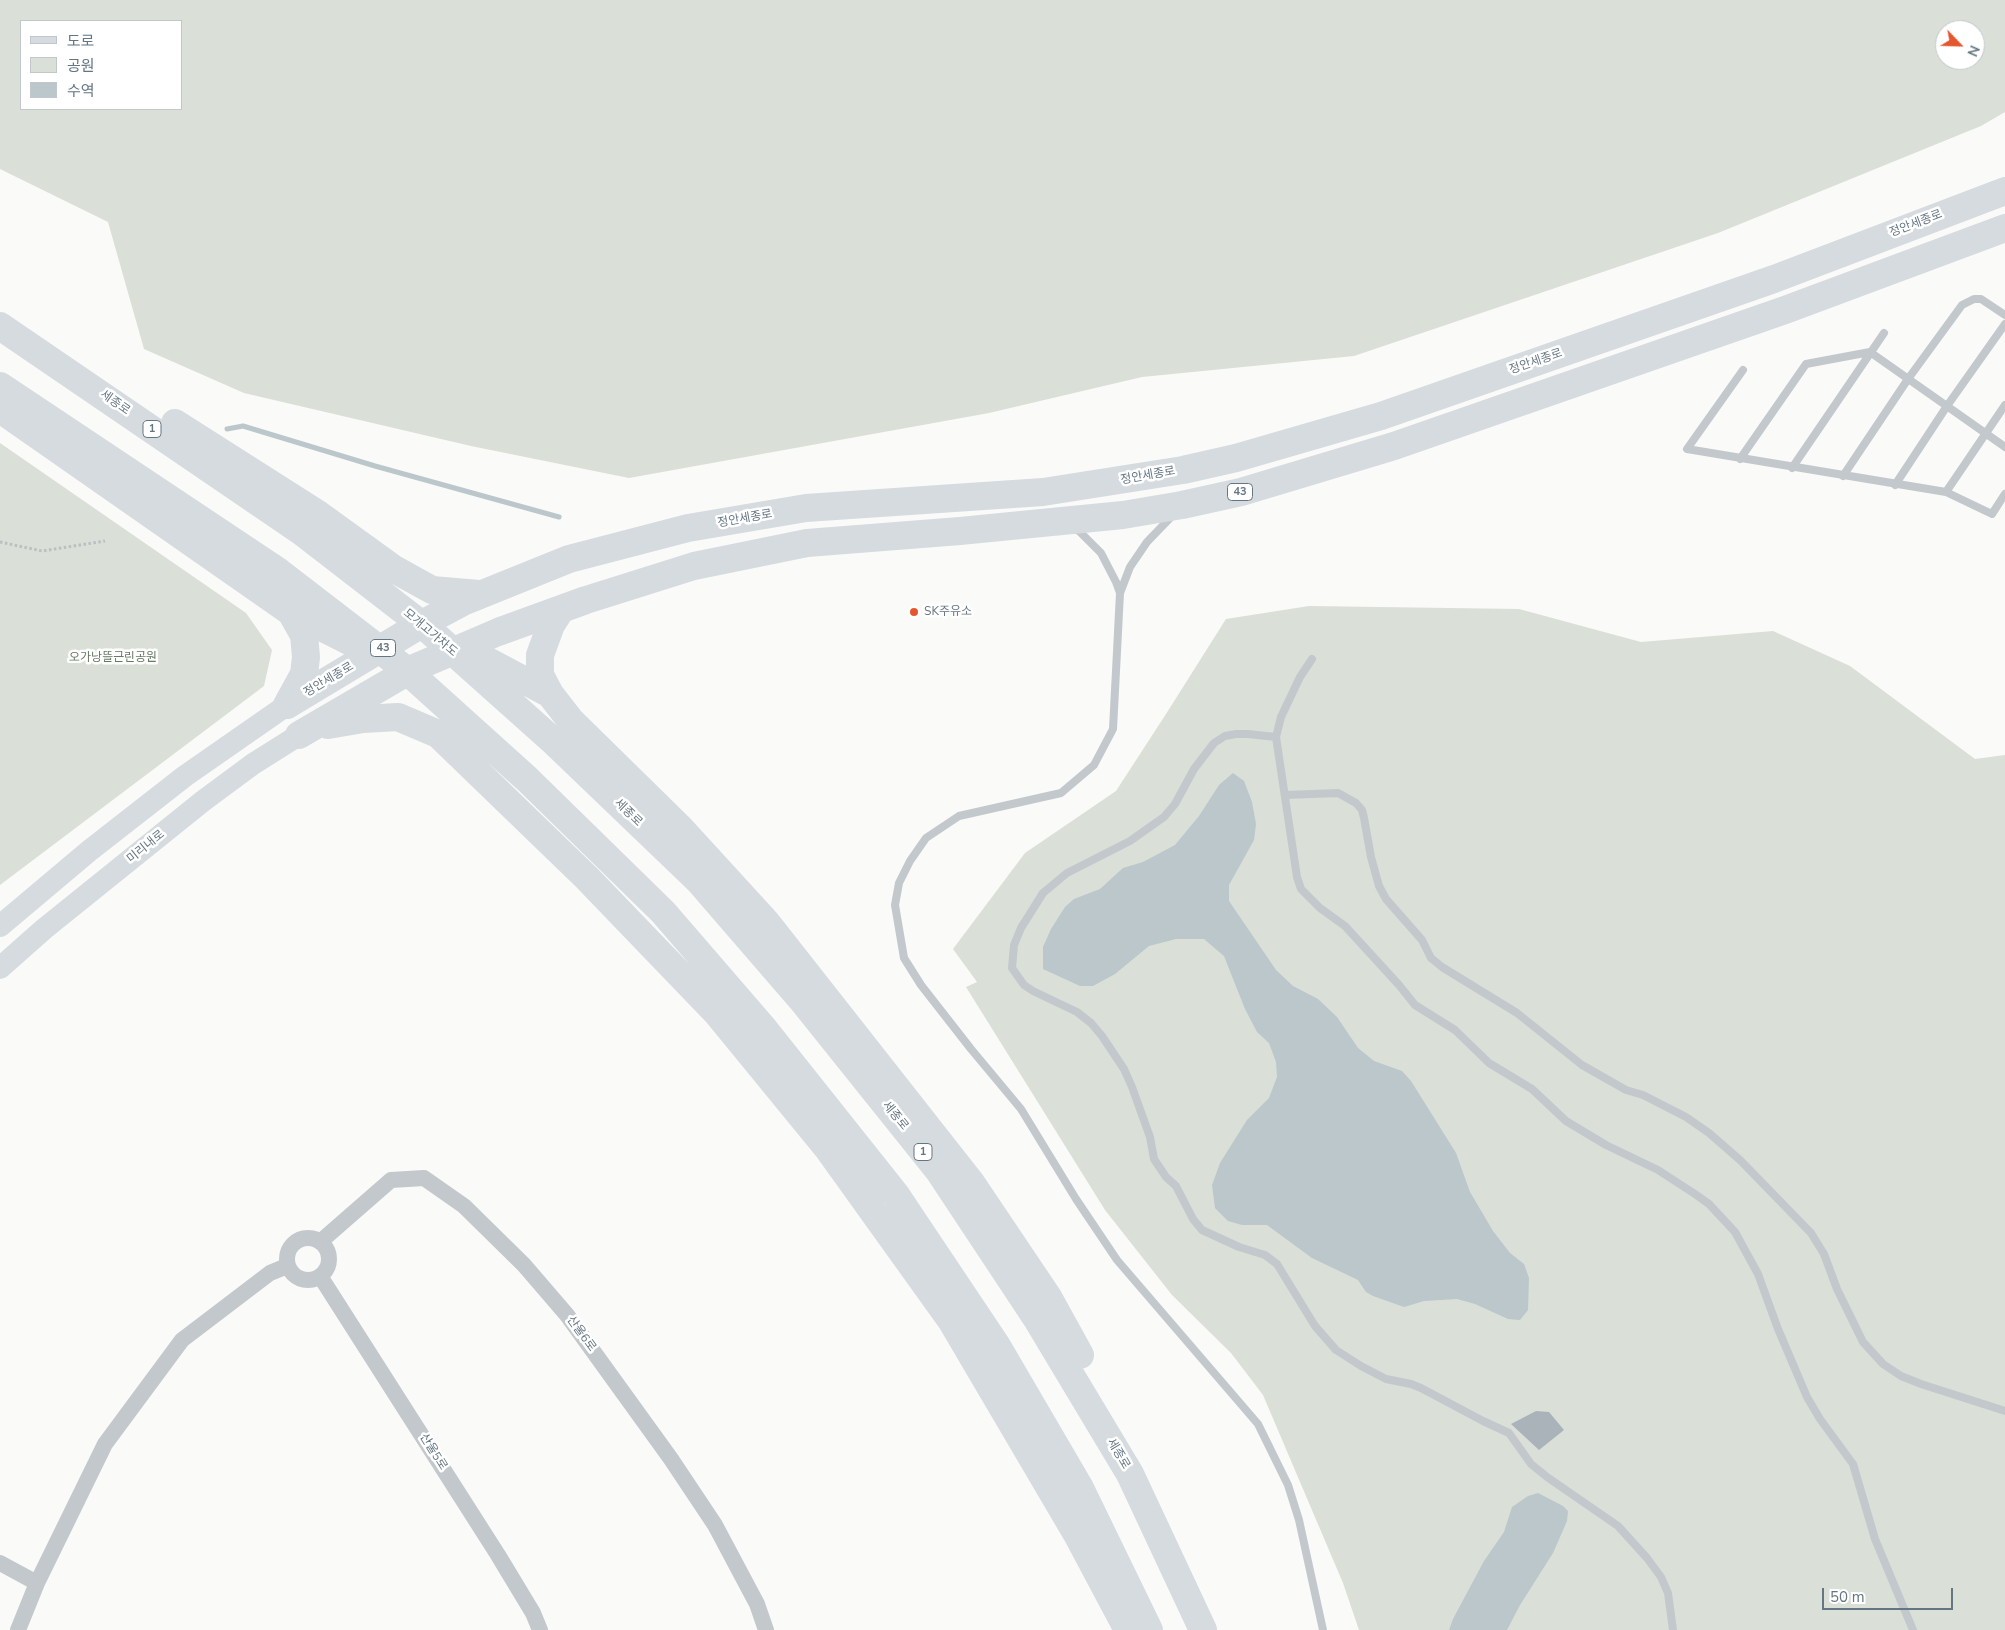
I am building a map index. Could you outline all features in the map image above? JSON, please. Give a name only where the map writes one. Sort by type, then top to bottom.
[{"type":"highway","name":"정안세종로","points":[[298,735],[416,647],[481,594],[569,559],[688,528],[806,508],[1043,492],[1183,470],[1265,450],[1380,416],[1764,282],[2005,191]]},
{"type":"highway","name":"정안세종로","points":[[286,705],[384,647],[416,647],[451,652],[498,632],[561,609],[694,566],[807,543],[1123,515],[1241,492],[1394,446],[1785,310],[2005,228]]},
{"type":"highway","points":[[0,310],[318,514],[394,569],[432,590],[481,594]]},
{"type":"highway","name":"세종로","points":[[0,326],[302,532]]},
{"type":"highway","points":[[0,386],[279,572],[405,670],[527,779],[663,912],[764,1029],[896,1195],[1007,1363],[1080,1488],[1149,1630]]},
{"type":"highway","points":[[0,409],[291,612],[355,644],[384,647]]},
{"type":"highway","name":"모개고가차도","points":[[302,532],[430,630],[552,740]]},
{"type":"highway","points":[[394,569],[415,606],[416,647],[421,704],[427,720],[438,734],[587,878],[716,1012],[829,1150],[951,1320],[1078,1536],[1128,1630]]},
{"type":"highway","points":[[561,609],[551,625],[540,655],[540,675],[550,694],[571,721],[680,828],[766,922],[972,1184],[1048,1297],[1157,1497],[1220,1630]]},
{"type":"highway","points":[[286,705],[304,674],[306,657],[304,635],[291,612]]},
{"type":"highway","points":[[451,652],[486,660],[550,694]]},
{"type":"highway","points":[[298,735],[325,726],[363,719],[398,717],[438,734]]},
{"type":"highway","name":"세종로","points":[[552,740],[700,882],[802,1000],[939,1171],[1038,1319],[1130,1474],[1203,1630]]},
{"type":"main road","points":[[0,926],[89,851],[185,776],[286,705]]},
{"type":"main road","name":"미리내로","points":[[0,968],[44,929],[203,801],[298,735]]},
{"type":"street","name":"산울6로","points":[[320,1242],[390,1180],[424,1178],[464,1206],[524,1265],[567,1314],[665,1451],[715,1525],[757,1604],[766,1630]]},
{"type":"street","points":[[308,1238],[320,1242],[325,1246],[329,1259],[325,1271],[314,1279],[301,1279],[295,1276],[288,1266],[287,1252],[295,1242],[308,1238]]},
{"type":"street","points":[[18,1630],[37,1583],[106,1444],[182,1340],[270,1273],[288,1266]]},
{"type":"street","name":"산울5로","points":[[320,1276],[498,1555],[533,1613],[540,1630]]},
{"type":"street","points":[[0,1563],[37,1583]]},
{"type":"lane","points":[[1843,476],[1908,379],[1962,305],[1981,299],[2005,315]]},
{"type":"lane","points":[[1895,485],[1947,406],[2005,324]]},
{"type":"lane","points":[[1792,468],[1884,333]]},
{"type":"lane","points":[[1740,458],[1806,364],[1870,352],[2005,447]]},
{"type":"lane","points":[[1743,370],[1688,449],[1792,468],[1946,492],[1992,514],[2005,494]]},
{"type":"lane","points":[[1946,492],[2005,405]]},
{"type":"lane","points":[[1182,505],[1147,542],[1130,567],[1120,593],[1113,729],[1094,765],[1061,793],[959,816],[926,838],[910,861],[899,883],[895,906],[904,958],[921,985],[971,1049],[1021,1108],[1076,1199],[1117,1260],[1258,1424],[1288,1484],[1299,1520],[1323,1630]]},
{"type":"lane","points":[[1056,522],[1079,531],[1101,553],[1120,593]]},
{"type":"lane","points":[[1312,658],[1300,677],[1281,717],[1276,737],[1297,877],[1302,889],[1308,898],[1345,926],[1399,984],[1415,1005],[1455,1030],[1489,1063],[1532,1089],[1566,1122],[1606,1145],[1658,1170],[1696,1194],[1709,1204],[1735,1232],[1758,1274],[1778,1329],[1808,1397],[1820,1420],[1853,1464],[1878,1547],[1913,1630]]},
{"type":"lane","points":[[1276,737],[1236,734],[1225,736],[1214,742],[1205,753],[1175,804],[1164,817],[1130,841],[1068,873],[1042,894],[1021,928],[1014,945],[1012,968],[1024,985],[1077,1012],[1092,1023],[1102,1036],[1124,1069],[1132,1087],[1150,1137],[1154,1159],[1166,1177],[1176,1186],[1193,1219],[1202,1230],[1239,1247],[1265,1255],[1277,1264],[1315,1326],[1336,1350],[1386,1379],[1421,1388],[1509,1433],[1531,1464],[1618,1526],[1648,1558],[1661,1577],[1668,1593],[1673,1630]]},
{"type":"lane","points":[[1286,795],[1338,793],[1356,803],[1362,810],[1371,857],[1386,899],[1422,940],[1431,958],[1442,968],[1517,1012],[1582,1066],[1626,1090],[1643,1096],[1686,1118],[1709,1133],[1740,1160],[1811,1233],[1824,1254],[1837,1289],[1863,1342],[1884,1364],[1901,1376],[1921,1384],[2005,1412]]},
{"type":"path","points":[[0,542],[42,551],[105,541]]},
{"type":"green space","points":[[0,0],[2005,0],[2005,112],[1981,126],[1718,233],[1354,356],[1142,377],[989,413],[629,478],[471,446],[244,393],[144,349],[108,222],[0,169]]},
{"type":"green space","name":"오가낭뜰근린공원","points":[[0,443],[246,613],[272,650],[264,686],[0,885]]},
{"type":"green space","points":[[1309,606],[1519,609],[1641,642],[1773,631],[1850,666],[1975,759],[2005,755],[2005,1630],[1359,1630],[1343,1583],[1263,1395],[1231,1353],[1172,1295],[1105,1210],[966,987],[977,982],[953,949],[1025,853],[1116,791],[1226,619]]},
{"type":"water","points":[[1233,773],[1244,781],[1252,802],[1256,824],[1254,840],[1229,885],[1229,901],[1276,970],[1293,986],[1318,999],[1337,1017],[1358,1048],[1374,1061],[1402,1071],[1411,1081],[1456,1153],[1470,1192],[1493,1231],[1510,1253],[1524,1264],[1529,1278],[1528,1310],[1520,1320],[1508,1319],[1475,1304],[1457,1299],[1424,1301],[1404,1307],[1373,1296],[1366,1292],[1358,1280],[1312,1258],[1267,1225],[1242,1225],[1228,1221],[1215,1208],[1212,1185],[1220,1163],[1247,1120],[1269,1098],[1277,1077],[1276,1062],[1269,1043],[1257,1032],[1245,1009],[1224,956],[1204,939],[1176,939],[1149,946],[1115,974],[1093,986],[1080,986],[1043,969],[1043,947],[1051,929],[1065,907],[1074,899],[1100,889],[1123,868],[1143,862],[1175,845],[1199,816],[1219,785]]},
{"type":"water","points":[[1538,1493],[1563,1506],[1568,1511],[1567,1521],[1553,1553],[1520,1605],[1507,1630],[1449,1630],[1484,1561],[1504,1532],[1512,1507],[1528,1496]]},
{"type":"building","points":[[1536,1411],[1549,1412],[1564,1430],[1539,1450],[1511,1424]]},
{"type":"waterway","points":[[227,429],[243,426],[375,466],[559,517]]},
{"type":"place","name":"SK주유소","points":[[914,612]]}]
